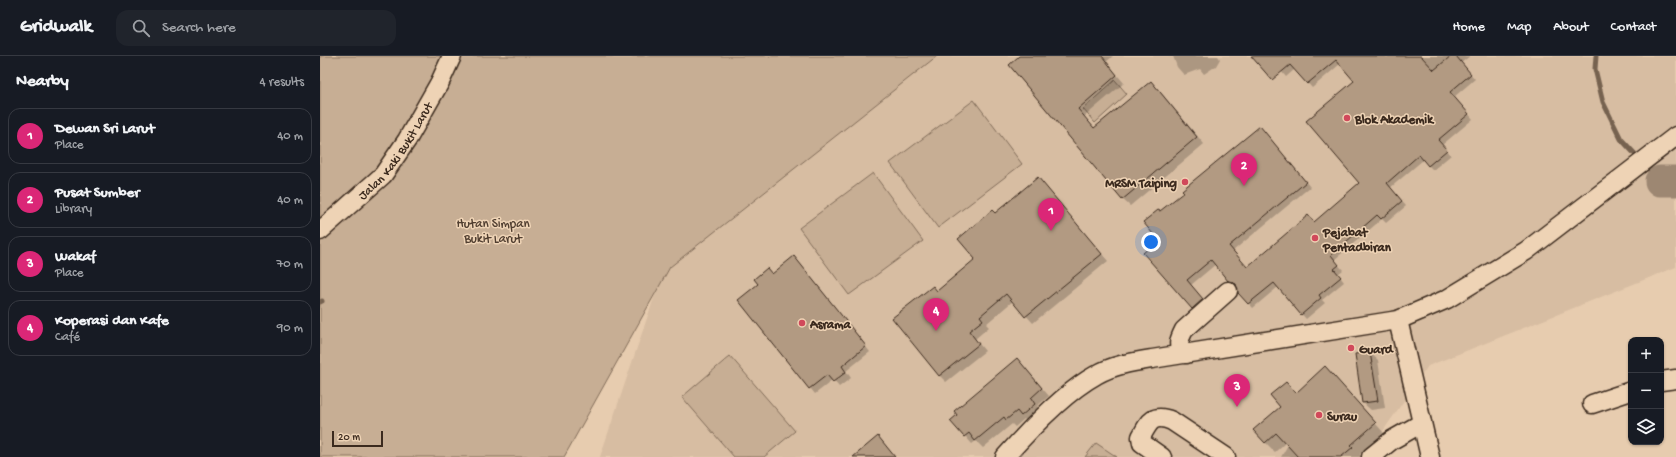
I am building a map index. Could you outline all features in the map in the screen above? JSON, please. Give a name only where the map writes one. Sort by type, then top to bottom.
[{"type":"street","name":"Jalan Kaki Bukit Larut","points":[[320,231],[382,175],[407,140],[440,82],[452,56]]},
{"type":"street","points":[[1005,457],[1046,415],[1079,386],[1097,374],[1127,363],[1398,320],[1447,299],[1526,251],[1676,136]]},
{"type":"street","points":[[1186,354],[1181,352],[1178,346],[1184,330],[1228,291]]},
{"type":"street","points":[[1398,320],[1430,457]]},
{"type":"street","points":[[1664,381],[1676,379]]},
{"type":"street","points":[[1592,404],[1628,392]]},
{"type":"street","points":[[1162,457],[1142,443],[1141,437],[1150,422],[1156,417],[1163,417],[1172,421],[1226,457]]},
{"type":"street","points":[[1372,457],[1392,440],[1422,423]]},
{"type":"shaded area","name":"MRSM Taiping","points":[[776,56],[1676,56],[1676,267],[1428,366],[1365,457],[600,457],[722,97]]},
{"type":"green space","name":"Hutan Simpan Bukit Larut","points":[[320,56],[937,56],[670,267],[564,457],[320,457]]},
{"type":"green space","points":[[1115,80],[1127,94],[1095,123],[1083,109]]},
{"type":"green space","points":[[974,100],[1022,164],[938,228],[890,163]]},
{"type":"green space","points":[[873,173],[923,241],[849,295],[799,228]]},
{"type":"green space","points":[[730,356],[795,431],[764,457],[734,457],[682,397]]},
{"type":"green space","points":[[1096,443],[1117,457],[1085,457]]},
{"type":"building","points":[[1019,56],[1102,56],[1117,75],[1078,109],[1094,128],[1151,81],[1197,137],[1122,200],[1009,65]]},
{"type":"building","points":[[1251,56],[1421,56],[1434,70],[1451,56],[1456,56],[1471,74],[1450,92],[1469,114],[1438,140],[1447,150],[1428,166],[1419,155],[1387,183],[1402,201],[1381,219],[1377,215],[1331,255],[1339,265],[1334,269],[1341,277],[1319,295],[1321,298],[1301,315],[1274,283],[1248,304],[1238,293],[1236,284],[1228,281],[1211,260],[1187,280],[1203,299],[1192,309],[1143,253],[1158,240],[1143,222],[1184,192],[1182,190],[1260,126],[1306,182],[1229,246],[1247,267],[1308,215],[1314,222],[1359,183],[1306,121],[1354,81],[1336,60],[1307,84],[1290,65],[1272,80]]},
{"type":"building","points":[[1038,177],[1102,254],[1025,317],[1006,294],[980,316],[983,320],[969,331],[979,344],[939,376],[892,318],[933,286],[937,291],[975,259],[958,239],[992,210],[995,213]]},
{"type":"building","name":"Asrama","points":[[794,256],[866,346],[842,366],[846,372],[833,382],[827,375],[809,389],[738,300],[758,284],[754,279],[767,268],[772,274]]},
{"type":"building","points":[[1370,352],[1378,401],[1362,403],[1355,354]]},
{"type":"building","points":[[1017,358],[1042,388],[1031,398],[1035,404],[1021,416],[1017,411],[1006,420],[1004,417],[975,441],[969,433],[964,437],[950,421],[957,415],[954,411]]},
{"type":"building","name":"Surau","points":[[1325,366],[1376,423],[1351,445],[1353,447],[1341,457],[1298,457],[1276,433],[1265,443],[1253,430],[1280,407],[1270,395],[1286,382],[1296,393]]},
{"type":"building","points":[[878,436],[895,457],[853,457]]},
{"type":"waterway","points":[[1596,56],[1595,69],[1603,102],[1621,139],[1660,181]]},
{"type":"waterway","points":[[1660,181],[1676,181]]},
{"type":"place","name":"Blok Akademik","points":[[1347,118]]},
{"type":"place","name":"MRSM Taiping","points":[[1185,182]]},
{"type":"place","name":"Pusat Sumber","points":[[1244,186]]},
{"type":"place","name":"Dewan Sri Larut","points":[[1051,231]]},
{"type":"place","name":"Pejabat Pentadbiran","points":[[1315,238]]},
{"type":"place","name":"Asrama","points":[[802,323]]},
{"type":"place","name":"Koperasi dan Kafe","points":[[936,331]]},
{"type":"place","name":"Guard","points":[[1351,348]]},
{"type":"place","name":"Wakaf","points":[[1237,407]]},
{"type":"place","name":"Surau","points":[[1319,415]]}]
